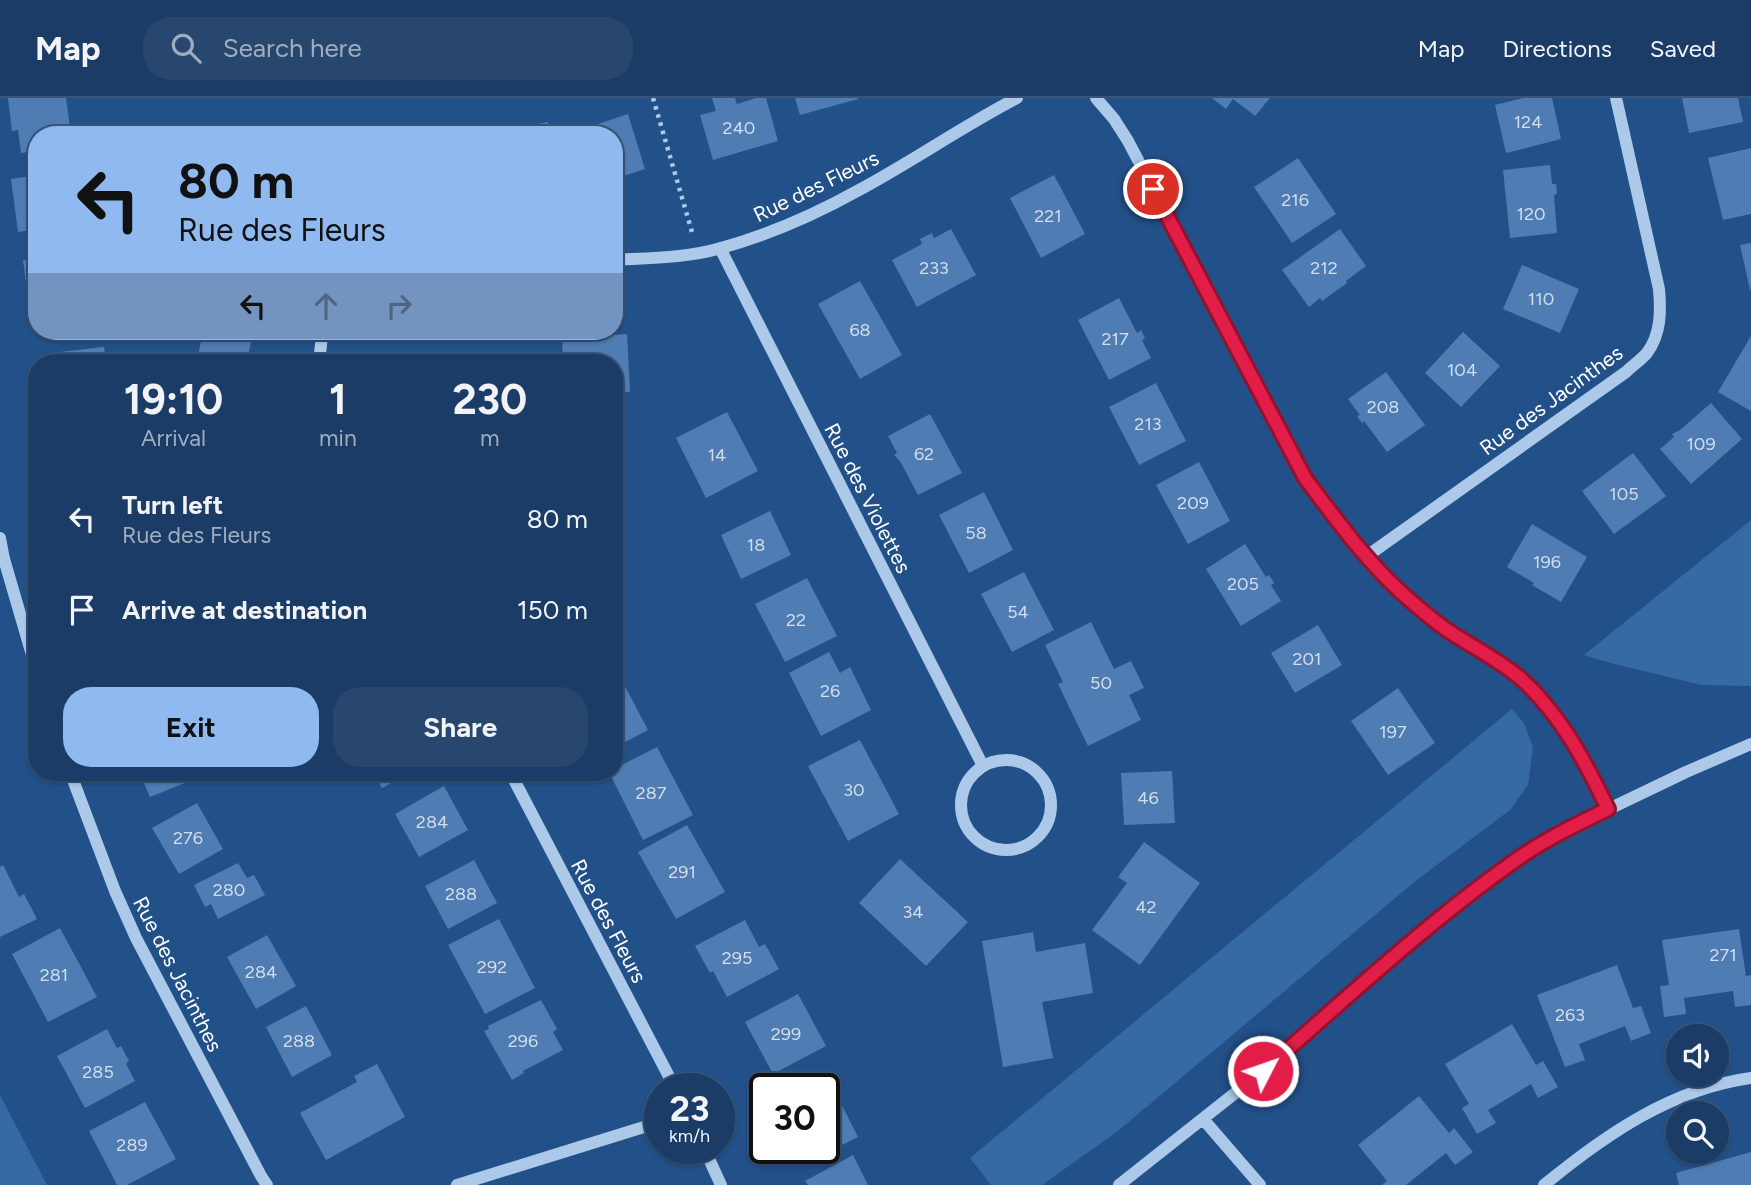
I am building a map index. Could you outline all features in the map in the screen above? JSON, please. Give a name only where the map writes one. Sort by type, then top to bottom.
[{"type":"street","name":"Rue des Fleurs","points":[[623,259],[698,253],[720,248],[788,223],[858,191],[1017,98]]},
{"type":"street","points":[[1096,98],[1114,118],[1128,141],[1305,478],[1367,556],[1411,602],[1517,676],[1534,691],[1556,716],[1583,758],[1608,809]]},
{"type":"street","name":"Rue des Jacinthes","points":[[1367,556],[1626,372],[1646,354],[1658,332],[1661,311],[1659,289],[1616,98]]},
{"type":"street","name":"Rue des Violettes","points":[[720,248],[983,766]]},
{"type":"street","points":[[0,538],[28,641]]},
{"type":"street","points":[[1119,1185],[1263,1071],[1466,897],[1524,854],[1608,809],[1751,744]]},
{"type":"street","points":[[1004,760],[1022,762],[1045,781],[1052,805],[1049,820],[1039,837],[1025,846],[1004,850],[987,846],[973,836],[962,817],[963,791],[967,782],[983,766],[1004,760]]},
{"type":"street","name":"Rue des Jacinthes","points":[[73,781],[115,891],[136,938],[267,1185]]},
{"type":"street","name":"Rue des Fleurs","points":[[515,781],[667,1073]]},
{"type":"street","points":[[1544,1185],[1608,1136],[1643,1114],[1695,1091],[1751,1077]]},
{"type":"street","points":[[1203,1119],[1260,1185]]},
{"type":"street","points":[[457,1185],[644,1127]]},
{"type":"street","points":[[711,1164],[721,1185]]},
{"type":"path","points":[[653,98],[698,253]]},
{"type":"shaded area","points":[[1751,520],[1751,686],[1702,685],[1584,655]]},
{"type":"shaded area","points":[[1512,709],[1524,723],[1533,747],[1528,785],[1510,810],[1418,879],[1118,1131],[1042,1185],[991,1185],[970,1158]]},
{"type":"shaded area","points":[[0,1095],[47,1185],[0,1185]]},
{"type":"building","points":[[8,98],[66,98],[70,126],[28,126],[28,152],[21,153],[18,130],[12,131]]},
{"type":"building","points":[[712,98],[735,98],[737,104],[766,98],[778,141],[713,160],[700,115],[716,111]]},
{"type":"building","points":[[795,98],[858,98],[858,99],[800,115]]},
{"type":"building","points":[[1212,98],[1270,98],[1255,116],[1233,99],[1226,109]]},
{"type":"building","points":[[1523,98],[1552,98],[1561,139],[1506,153],[1495,105]]},
{"type":"building","points":[[1682,98],[1738,98],[1743,122],[1689,133]]},
{"type":"building","points":[[628,114],[645,169],[623,176],[623,126],[592,126]]},
{"type":"building","points":[[548,122],[549,126],[527,126]]},
{"type":"building","points":[[1751,148],[1751,214],[1723,220],[1708,158]]},
{"type":"building","points":[[1298,158],[1336,214],[1292,243],[1254,187]]},
{"type":"building","points":[[1550,165],[1552,184],[1556,184],[1557,194],[1554,195],[1557,233],[1510,238],[1503,170]]},
{"type":"building","points":[[1054,175],[1085,234],[1041,258],[1010,198]]},
{"type":"building","points":[[28,176],[28,230],[18,232],[11,179]]},
{"type":"building","points":[[951,229],[976,275],[917,307],[892,260],[922,244],[920,239],[932,233],[934,238]]},
{"type":"building","points":[[1340,229],[1366,266],[1322,301],[1320,298],[1309,307],[1282,270]]},
{"type":"building","points":[[1751,243],[1751,290],[1750,290],[1740,245]]},
{"type":"building","points":[[28,259],[28,299],[23,260]]},
{"type":"building","points":[[1522,265],[1579,289],[1560,333],[1503,309]]},
{"type":"building","points":[[860,281],[902,355],[860,379],[818,304]]},
{"type":"building","points":[[1119,298],[1137,333],[1141,330],[1145,338],[1142,340],[1151,358],[1109,380],[1078,320]]},
{"type":"building","points":[[1463,332],[1500,366],[1461,407],[1425,373]]},
{"type":"building","points":[[623,334],[627,334],[630,392],[623,392],[623,354],[563,354],[562,340],[623,340]]},
{"type":"building","points":[[1751,336],[1751,411],[1718,392]]},
{"type":"building","points":[[201,340],[251,340],[249,354],[198,354]]},
{"type":"building","points":[[104,347],[105,354],[51,354]]},
{"type":"building","points":[[1386,372],[1425,425],[1387,452],[1364,421],[1362,423],[1357,416],[1360,415],[1348,399]]},
{"type":"building","points":[[1156,383],[1186,441],[1139,465],[1109,407]]},
{"type":"building","points":[[1711,403],[1742,439],[1691,484],[1660,449],[1674,437],[1672,434]]},
{"type":"building","points":[[727,412],[758,471],[706,498],[676,438]]},
{"type":"building","points":[[930,414],[962,473],[918,495],[894,455],[897,453],[888,436]]},
{"type":"building","points":[[1633,453],[1666,496],[1614,534],[1582,491]]},
{"type":"building","points":[[1199,462],[1230,521],[1188,544],[1156,485]]},
{"type":"building","points":[[984,492],[1013,550],[969,573],[939,515]]},
{"type":"building","points":[[770,511],[791,555],[741,579],[721,535]]},
{"type":"building","points":[[1532,524],[1587,557],[1561,602],[1507,567]]},
{"type":"building","points":[[1245,544],[1266,577],[1269,575],[1274,583],[1271,585],[1281,601],[1241,626],[1206,569]]},
{"type":"building","points":[[1024,572],[1054,630],[1012,652],[981,594]]},
{"type":"building","points":[[807,578],[837,636],[785,662],[755,604]]},
{"type":"building","points":[[1091,622],[1114,669],[1131,661],[1144,688],[1129,695],[1141,720],[1088,746],[1058,684],[1063,682],[1045,645]]},
{"type":"building","points":[[1318,625],[1342,665],[1295,693],[1271,653]]},
{"type":"building","points":[[829,652],[840,673],[850,667],[871,710],[821,736],[789,673]]},
{"type":"building","points":[[626,688],[648,730],[623,743],[623,690]]},
{"type":"building","points":[[1398,688],[1435,743],[1388,775],[1351,721]]},
{"type":"building","points":[[860,740],[899,814],[848,841],[808,766]]},
{"type":"building","points":[[657,747],[693,815],[643,840],[614,781],[623,781],[623,764]]},
{"type":"building","points":[[1172,771],[1175,823],[1124,825],[1121,773]]},
{"type":"building","points":[[143,781],[190,781],[150,797]]},
{"type":"building","points":[[378,781],[395,781],[382,788]]},
{"type":"building","points":[[444,786],[468,830],[419,857],[395,814]]},
{"type":"building","points":[[197,803],[223,849],[179,874],[152,828]]},
{"type":"building","points":[[687,825],[725,892],[676,919],[638,852]]},
{"type":"building","points":[[1144,842],[1200,883],[1140,965],[1092,930],[1127,883],[1118,877]]},
{"type":"building","points":[[900,859],[968,922],[926,966],[859,903]]},
{"type":"building","points":[[474,860],[497,903],[448,929],[425,886]]},
{"type":"building","points":[[238,863],[247,878],[254,875],[265,895],[218,919],[211,904],[205,907],[194,885]]},
{"type":"building","points":[[3,865],[19,897],[24,894],[37,919],[0,937],[0,867]]},
{"type":"building","points":[[499,919],[535,988],[485,1014],[448,945]]},
{"type":"building","points":[[745,920],[759,947],[765,944],[779,969],[727,997],[695,946]]},
{"type":"building","points":[[60,928],[97,997],[48,1022],[12,954]]},
{"type":"building","points":[[1739,929],[1746,976],[1751,975],[1751,1005],[1735,1007],[1733,991],[1684,998],[1686,1014],[1664,1017],[1660,986],[1669,985],[1662,940]]},
{"type":"building","points":[[1033,932],[1036,952],[1085,943],[1093,993],[1042,1002],[1053,1058],[1003,1067],[982,941]]},
{"type":"building","points":[[267,935],[296,986],[256,1009],[227,957]]},
{"type":"building","points":[[1617,965],[1633,1008],[1641,1006],[1651,1033],[1631,1041],[1625,1026],[1579,1044],[1585,1060],[1565,1067],[1537,995]]},
{"type":"building","points":[[798,994],[826,1046],[772,1073],[745,1022]]},
{"type":"building","points":[[541,1000],[557,1029],[553,1032],[563,1050],[523,1071],[524,1073],[512,1080],[484,1031],[489,1029],[488,1026]]},
{"type":"building","points":[[306,1006],[332,1055],[292,1077],[266,1027]]},
{"type":"building","points":[[1512,1024],[1536,1065],[1543,1061],[1558,1087],[1538,1098],[1531,1084],[1488,1110],[1496,1123],[1477,1134],[1462,1108],[1469,1104],[1445,1064]]},
{"type":"building","points":[[107,1029],[117,1048],[121,1046],[135,1081],[85,1108],[57,1056]]},
{"type":"building","points":[[377,1064],[405,1117],[326,1160],[300,1113],[357,1082],[354,1076]]},
{"type":"building","points":[[1419,1096],[1449,1133],[1454,1128],[1473,1152],[1455,1165],[1446,1153],[1406,1185],[1382,1185],[1387,1181],[1358,1145]]},
{"type":"building","points":[[145,1102],[176,1159],[127,1185],[117,1185],[89,1131]]},
{"type":"building","points":[[840,1102],[858,1137],[840,1146]]},
{"type":"building","points":[[1751,1152],[1751,1185],[1679,1185],[1676,1173],[1708,1164],[1729,1164],[1729,1158]]},
{"type":"building","points":[[853,1155],[868,1185],[808,1185],[805,1181],[840,1164]]},
{"type":"route","points":[[1153,189],[1305,478],[1367,556],[1411,602],[1506,668],[1534,691],[1556,716],[1583,758],[1608,809],[1524,854],[1466,897],[1263,1071]]}]
